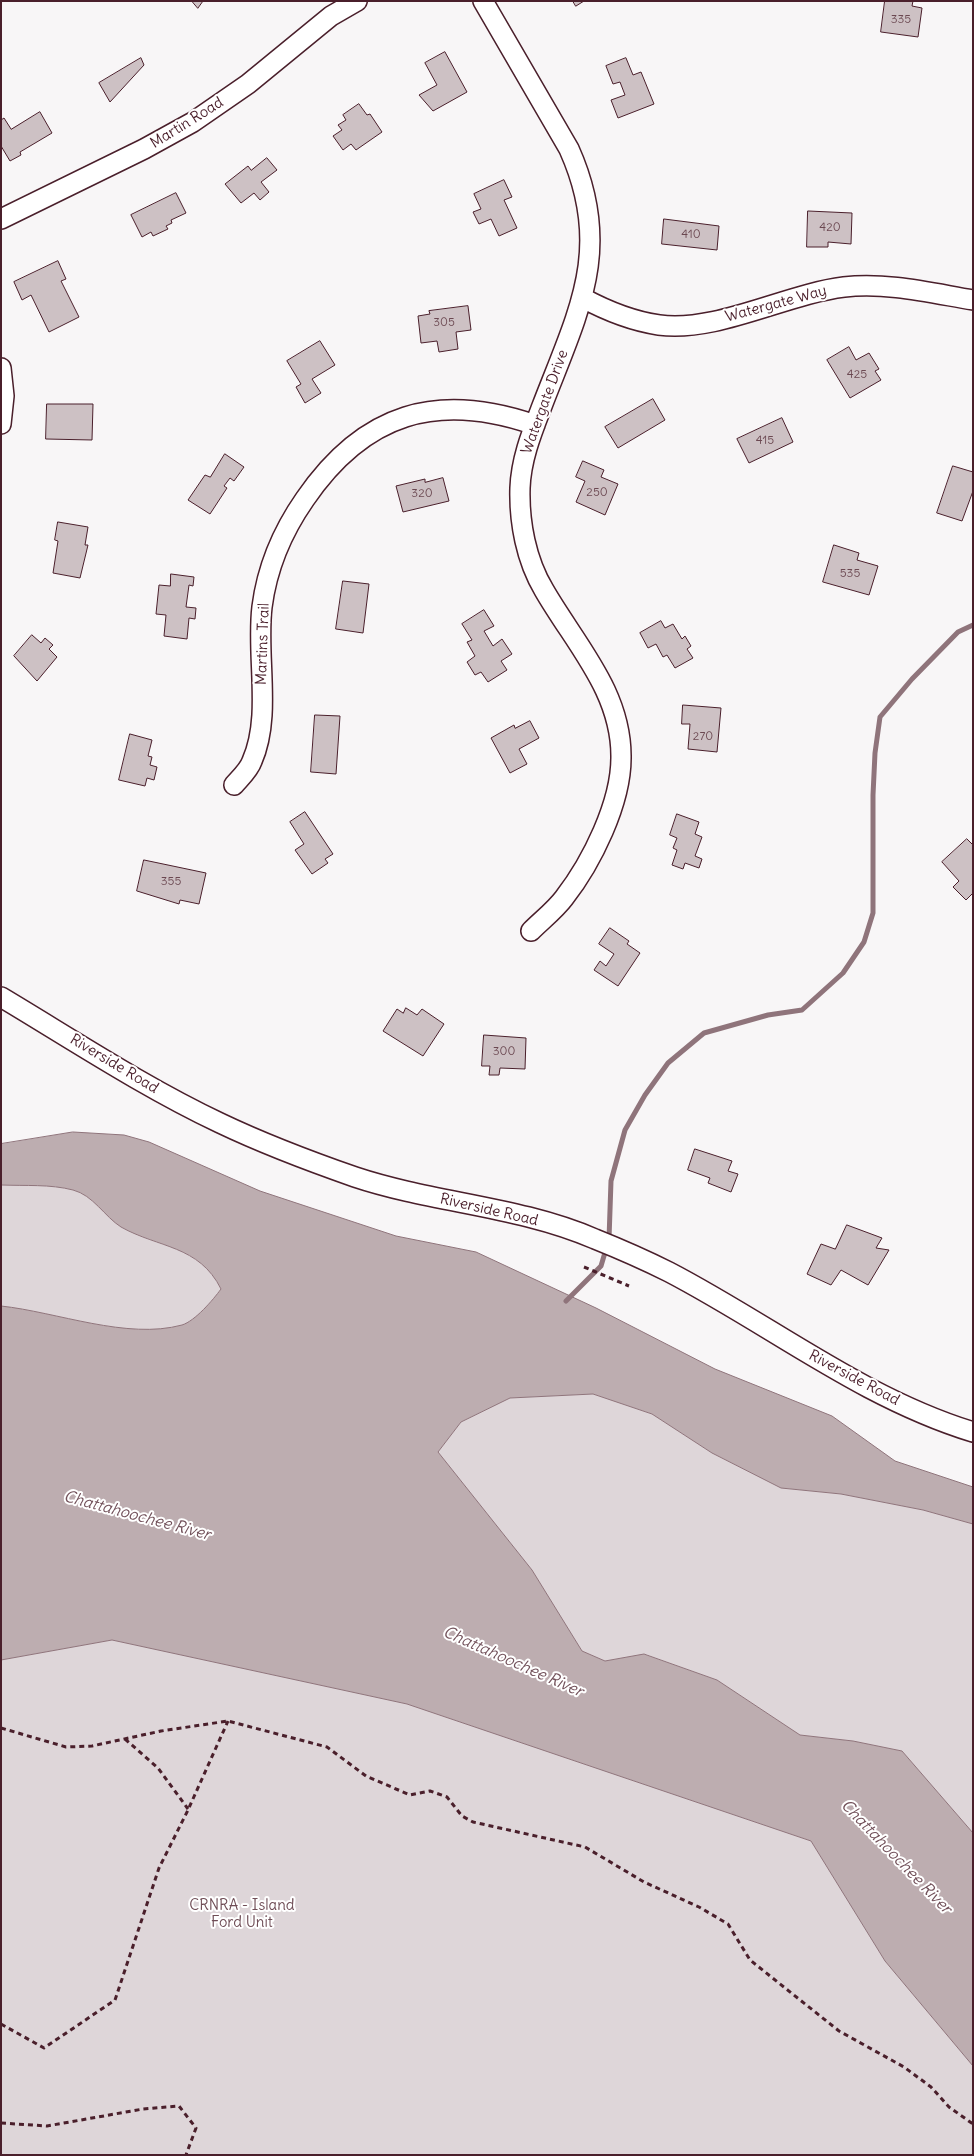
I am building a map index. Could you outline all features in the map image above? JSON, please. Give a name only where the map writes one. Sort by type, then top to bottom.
[{"type":"street","name":"Martin Road","points":[[1,219],[144,149],[193,122],[248,84],[331,16],[357,1]]},
{"type":"street","name":"Watergate Drive","points":[[484,1],[569,149],[580,173],[588,203],[591,233],[590,268],[583,298],[525,455],[520,486],[520,515],[526,547],[543,589],[606,691],[618,727],[622,758],[617,795],[593,852],[564,899],[531,931]]},
{"type":"street","name":"Watergate Way","points":[[583,298],[602,308],[634,319],[660,325],[681,325],[720,320],[820,290],[847,287],[912,290],[973,300]]},
{"type":"street","points":[[1,368],[4,396],[1,424]]},
{"type":"street","name":"Martins Trail","points":[[234,785],[252,763],[260,738],[262,608],[269,570],[288,523],[321,476],[342,454],[365,436],[391,422],[418,413],[444,409],[477,410],[508,416],[535,425]]},
{"type":"street","name":"Riverside Road","points":[[1,997],[154,1088],[219,1123],[286,1152],[359,1178],[426,1196],[525,1216],[592,1237],[669,1272],[875,1392],[938,1421],[973,1432]]},
{"type":"path","points":[[584,1267],[629,1286]]},
{"type":"path","points":[[1,2024],[44,2048],[115,2000],[158,1868],[188,1810],[228,1720]]},
{"type":"path","points":[[1,1728],[66,1747],[92,1746],[161,1731],[228,1720],[328,1747],[366,1776],[410,1794],[430,1791],[447,1797],[462,1816],[473,1822],[585,1847],[644,1882],[699,1907],[728,1924],[750,1960],[839,2031],[904,2067],[931,2087],[949,2107],[973,2124]]},
{"type":"path","points":[[125,1739],[158,1768],[188,1810]]},
{"type":"path","points":[[1,2123],[47,2126],[142,2109],[179,2106],[196,2128],[186,2155]]},
{"type":"green space","points":[[1,1185],[55,1187],[73,1190],[87,1196],[121,1227],[176,1249],[201,1263],[212,1274],[221,1289],[198,1315],[187,1323],[161,1329],[116,1327],[1,1306]]},
{"type":"green space","points":[[593,1394],[652,1414],[712,1453],[781,1488],[841,1494],[923,1510],[973,1524],[973,1833],[902,1751],[853,1741],[800,1735],[717,1680],[645,1654],[605,1661],[582,1651],[532,1570],[438,1452],[461,1422],[510,1398]]},
{"type":"green space","name":"CRNRA - Island Ford Unit","points":[[112,1640],[407,1704],[811,1841],[885,1961],[973,2066],[973,2155],[1,2155],[1,1660]]},
{"type":"water","name":"Chattahoochee River","points":[[73,1132],[124,1135],[149,1142],[260,1191],[396,1236],[476,1252],[596,1308],[715,1369],[832,1416],[895,1461],[973,1487],[973,1524],[923,1510],[841,1494],[781,1488],[712,1453],[652,1414],[593,1394],[510,1398],[461,1422],[438,1452],[532,1570],[582,1651],[605,1661],[644,1654],[717,1680],[800,1735],[853,1741],[902,1751],[973,1833],[973,2066],[885,1961],[811,1841],[407,1704],[112,1640],[1,1660],[1,1306],[115,1327],[161,1329],[187,1323],[209,1304],[221,1289],[212,1275],[201,1264],[177,1249],[121,1227],[87,1196],[73,1190],[55,1187],[1,1185],[1,1144]]},
{"type":"building","points":[[192,1],[203,1],[198,8]]},
{"type":"building","points":[[573,1],[584,1],[576,6]]},
{"type":"building","points":[[885,1],[913,1],[912,6],[922,8],[918,37],[881,32]]},
{"type":"building","points":[[445,52],[467,92],[433,111],[419,95],[437,85],[425,63]]},
{"type":"building","points":[[141,58],[144,65],[110,102],[99,83]]},
{"type":"building","points":[[626,58],[633,75],[641,72],[654,104],[618,118],[611,100],[625,95],[620,82],[613,84],[606,66]]},
{"type":"building","points":[[359,104],[367,115],[370,114],[382,132],[356,150],[351,144],[343,150],[333,136],[342,130],[338,125],[346,120],[343,115]]},
{"type":"building","points":[[40,112],[52,133],[20,152],[21,155],[10,161],[1,146],[1,120],[4,118],[11,129]]},
{"type":"building","points":[[267,158],[277,170],[261,182],[269,192],[260,200],[254,193],[241,203],[225,184],[248,166],[251,170]]},
{"type":"building","points":[[504,180],[512,197],[504,200],[517,228],[499,236],[491,219],[479,224],[473,212],[481,209],[474,194]]},
{"type":"building","points":[[176,193],[186,213],[171,220],[172,223],[166,226],[168,229],[153,236],[151,232],[142,237],[131,215]]},
{"type":"building","points":[[808,211],[852,213],[851,244],[828,242],[828,247],[807,247]]},
{"type":"building","points":[[664,219],[719,226],[717,250],[662,244]]},
{"type":"building","points":[[58,261],[66,279],[61,281],[79,317],[49,332],[31,295],[22,300],[14,282]]},
{"type":"building","points":[[468,306],[471,330],[456,332],[458,349],[439,352],[437,341],[421,343],[418,316],[430,314],[429,311]]},
{"type":"building","points":[[320,341],[335,365],[312,379],[321,393],[305,403],[296,387],[301,384],[287,361]]},
{"type":"building","points":[[849,347],[856,360],[869,353],[879,369],[875,371],[881,380],[850,398],[827,360]]},
{"type":"building","points":[[653,399],[665,420],[618,448],[605,427]]},
{"type":"building","points":[[47,404],[93,404],[92,440],[46,439]]},
{"type":"building","points":[[782,418],[793,442],[749,463],[737,439]]},
{"type":"building","points":[[225,454],[244,467],[234,481],[230,478],[224,486],[227,488],[210,514],[188,500],[205,475],[210,477]]},
{"type":"building","points":[[583,461],[604,470],[601,477],[618,484],[605,515],[576,502],[585,481],[576,477]]},
{"type":"building","points":[[953,466],[973,472],[973,491],[962,521],[937,513]]},
{"type":"building","points":[[443,478],[449,501],[403,512],[396,486],[425,479],[425,482]]},
{"type":"building","points":[[58,522],[88,527],[85,545],[88,545],[80,578],[53,573],[58,541],[55,540]]},
{"type":"building","points":[[834,545],[859,553],[857,560],[878,566],[869,595],[823,582]]},
{"type":"building","points":[[171,574],[194,577],[193,586],[189,585],[186,607],[196,608],[195,619],[189,618],[187,639],[164,636],[166,615],[156,614],[159,585],[170,586]]},
{"type":"building","points":[[343,581],[369,584],[363,633],[336,629]]},
{"type":"building","points":[[484,610],[494,626],[484,631],[493,646],[502,639],[512,654],[501,661],[507,670],[488,682],[481,672],[475,675],[467,662],[475,656],[467,642],[472,640],[462,624]]},
{"type":"building","points":[[661,621],[665,628],[673,624],[682,639],[685,636],[691,646],[687,649],[693,658],[675,668],[667,655],[663,657],[656,644],[648,648],[640,633]]},
{"type":"building","points":[[32,635],[41,643],[45,638],[53,645],[49,649],[57,657],[37,681],[14,656]]},
{"type":"building","points":[[683,705],[721,708],[717,752],[688,749],[690,724],[682,724]]},
{"type":"building","points":[[315,715],[340,716],[336,774],[311,772]]},
{"type":"building","points":[[530,721],[539,738],[519,749],[527,764],[510,773],[491,738],[514,725],[515,728]]},
{"type":"building","points":[[130,734],[152,740],[148,756],[152,757],[150,765],[157,767],[154,780],[147,778],[145,786],[119,780]]},
{"type":"building","points":[[305,812],[333,854],[325,859],[328,863],[312,874],[295,850],[304,844],[290,822]]},
{"type":"building","points":[[677,814],[699,822],[695,834],[702,837],[695,856],[702,859],[699,868],[685,863],[683,869],[672,865],[677,850],[673,848],[677,838],[670,835]]},
{"type":"building","points":[[967,839],[973,845],[973,893],[966,900],[953,887],[959,881],[942,862]]},
{"type":"building","points":[[144,860],[206,873],[199,904],[180,900],[179,904],[137,891]]},
{"type":"building","points":[[610,928],[629,941],[627,944],[640,953],[618,986],[594,970],[600,961],[606,966],[614,954],[599,944]]},
{"type":"building","points":[[406,1008],[417,1015],[422,1009],[444,1024],[423,1056],[383,1031],[397,1009],[403,1013]]},
{"type":"building","points":[[484,1035],[526,1038],[525,1069],[500,1068],[499,1075],[489,1075],[490,1066],[482,1066]]},
{"type":"building","points":[[695,1149],[732,1161],[728,1171],[738,1174],[731,1192],[708,1183],[710,1178],[688,1170]]},
{"type":"building","points":[[847,1225],[882,1238],[876,1248],[889,1250],[868,1285],[841,1270],[831,1285],[807,1274],[821,1244],[835,1249]]},
{"type":"waterway","points":[[566,1301],[601,1266],[609,1239],[611,1181],[625,1130],[645,1095],[668,1063],[704,1033],[768,1015],[802,1010],[843,973],[864,942],[873,913],[873,795],[875,753],[880,717],[912,679],[958,632],[973,625]]}]
